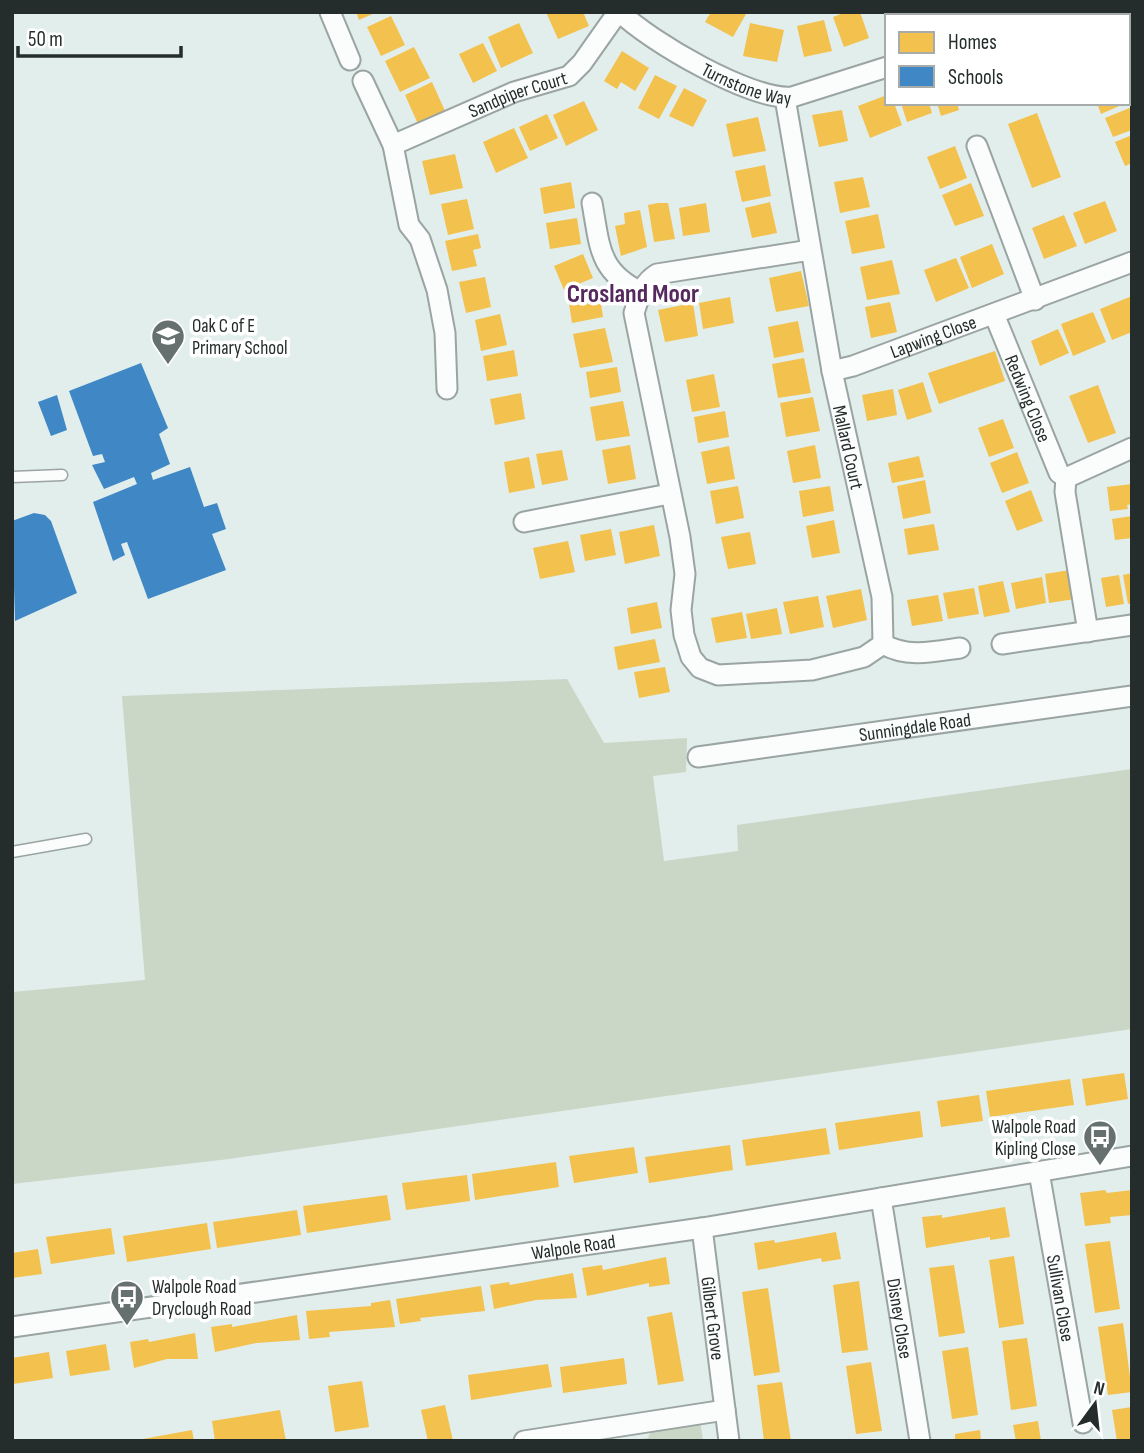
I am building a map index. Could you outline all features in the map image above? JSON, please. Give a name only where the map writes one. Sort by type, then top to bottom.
[{"type":"street","points":[[330,12],[350,60]]},
{"type":"street","name":"Turnstone Way","points":[[619,12],[659,44],[764,95],[785,98],[885,68]]},
{"type":"street","name":"Sandpiper Court","points":[[393,145],[514,92],[569,76],[619,12]]},
{"type":"street","points":[[363,81],[393,145],[409,225],[420,239],[437,290],[445,333],[447,389]]},
{"type":"street","name":"Mallard Court","points":[[785,98],[832,371],[882,597],[883,644]]},
{"type":"street","points":[[977,146],[1035,300]]},
{"type":"street","points":[[592,203],[603,261],[621,282],[641,292]]},
{"type":"street","points":[[810,250],[657,274],[649,279],[641,292],[634,313],[685,574],[681,610],[684,635],[691,657],[700,668],[718,675],[812,670],[864,657],[883,644],[895,651],[916,654],[960,648]]},
{"type":"street","name":"Lapwing Close","points":[[832,371],[853,366],[1035,300],[1132,262]]},
{"type":"street","name":"Redwing Close","points":[[994,314],[1048,448],[1059,473],[1066,478],[1065,492],[1088,632]]},
{"type":"street","points":[[1066,478],[1132,448]]},
{"type":"street","points":[[524,522],[669,494]]},
{"type":"street","points":[[1002,644],[1132,625]]},
{"type":"street","name":"Sunningdale Road","points":[[698,757],[1132,696]]},
{"type":"street","name":"Walpole Road","points":[[12,1326],[702,1228],[1132,1156]]},
{"type":"street","name":"Sullivan Close","points":[[1039,1172],[1083,1423]]},
{"type":"street","name":"Disney Close","points":[[881,1198],[920,1441]]},
{"type":"street","name":"Gilbert Grove","points":[[702,1228],[729,1441]]},
{"type":"street","points":[[524,1441],[725,1410]]},
{"type":"lane","points":[[12,477],[62,475]]},
{"type":"lane","points":[[12,852],[86,839]]},
{"type":"green space","points":[[567,679],[604,743],[687,738],[686,772],[653,776],[664,861],[738,851],[737,825],[1132,769],[1132,1029],[229,1159],[12,1184],[12,992],[145,980],[122,696]]},
{"type":"green space","points":[[700,1420],[703,1441],[628,1441],[648,1438],[653,1426]]},
{"type":"building: Homes","points":[[356,12],[377,12],[359,20]]},
{"type":"building: Homes","points":[[546,12],[583,12],[589,26],[558,39]]},
{"type":"building: Homes","points":[[711,12],[746,14],[733,37],[705,22]]},
{"type":"building: Homes","points":[[846,12],[860,12],[869,38],[844,47],[833,17]]},
{"type":"building: Homes","points":[[1061,12],[1099,14],[1062,14]]},
{"type":"building: Homes","points":[[1105,12],[1132,12],[1132,18],[1130,14]]},
{"type":"building: Homes","points":[[391,16],[405,45],[381,56],[367,27]]},
{"type":"building: Homes","points":[[824,20],[832,51],[804,57],[797,26]]},
{"type":"building: Homes","points":[[519,23],[533,53],[501,68],[488,37]]},
{"type":"building: Homes","points":[[750,23],[784,30],[777,62],[743,56]]},
{"type":"building: Homes","points":[[483,43],[497,71],[473,83],[459,54]]},
{"type":"building: Homes","points":[[414,47],[430,78],[400,92],[385,61]]},
{"type":"building: Homes","points":[[622,51],[649,68],[635,91],[621,82],[617,89],[604,81]]},
{"type":"building: Homes","points":[[655,75],[677,86],[659,119],[638,108]]},
{"type":"building: Homes","points":[[432,82],[445,111],[418,124],[405,95]]},
{"type":"building: Homes","points":[[684,88],[707,100],[693,127],[669,116]]},
{"type":"building: Homes","points":[[885,96],[885,105],[895,105],[902,125],[870,138],[858,106]]},
{"type":"building: Homes","points":[[584,101],[598,130],[566,146],[553,115]]},
{"type":"building: Homes","points":[[902,105],[930,105],[932,113],[907,122]]},
{"type":"building: Homes","points":[[938,105],[958,105],[959,110],[941,116]]},
{"type":"building: Homes","points":[[1098,105],[1121,105],[1101,114]]},
{"type":"building: Homes","points":[[1132,107],[1132,130],[1113,137],[1105,118]]},
{"type":"building: Homes","points":[[842,110],[848,141],[819,147],[812,115]]},
{"type":"building: Homes","points":[[1037,113],[1061,177],[1032,188],[1008,124]]},
{"type":"building: Homes","points":[[547,114],[558,138],[530,151],[519,127]]},
{"type":"building: Homes","points":[[758,117],[766,151],[733,157],[726,124]]},
{"type":"building: Homes","points":[[514,128],[528,158],[496,173],[483,142]]},
{"type":"building: Homes","points":[[1132,135],[1132,163],[1125,166],[1115,142]]},
{"type":"building: Homes","points":[[955,146],[967,178],[940,189],[927,157]]},
{"type":"building: Homes","points":[[455,154],[463,188],[430,195],[422,161]]},
{"type":"building: Homes","points":[[765,165],[771,196],[742,202],[735,171]]},
{"type":"building: Homes","points":[[863,177],[870,207],[840,213],[834,182]]},
{"type":"building: Homes","points":[[571,182],[575,208],[544,214],[540,188]]},
{"type":"building: Homes","points":[[971,183],[984,216],[955,226],[942,195]]},
{"type":"building: Homes","points":[[467,199],[474,229],[448,235],[441,204]]},
{"type":"building: Homes","points":[[1105,201],[1117,231],[1085,244],[1073,213]]},
{"type":"building: Homes","points":[[770,202],[777,233],[752,238],[745,208]]},
{"type":"building: Homes","points":[[668,203],[675,239],[654,242],[648,205]]},
{"type":"building: Homes","points":[[706,203],[710,232],[683,236],[679,208]]},
{"type":"building: Homes","points":[[640,210],[647,247],[621,256],[615,226],[625,224],[624,213]]},
{"type":"building: Homes","points":[[878,214],[885,248],[852,254],[845,221]]},
{"type":"building: Homes","points":[[1064,215],[1077,246],[1044,259],[1032,228]]},
{"type":"building: Homes","points":[[577,218],[581,244],[550,249],[546,223]]},
{"type":"building: Homes","points":[[478,234],[481,248],[473,250],[477,266],[452,271],[445,241]]},
{"type":"building: Homes","points":[[992,244],[1004,274],[972,288],[960,257]]},
{"type":"building: Homes","points":[[583,254],[593,278],[564,290],[554,266]]},
{"type":"building: Homes","points":[[956,258],[969,288],[936,302],[924,270]]},
{"type":"building: Homes","points":[[892,260],[900,294],[867,300],[860,267]]},
{"type":"building: Homes","points":[[801,271],[809,306],[776,312],[769,278]]},
{"type":"building: Homes","points":[[485,277],[491,307],[466,313],[459,282]]},
{"type":"building: Homes","points":[[599,291],[603,317],[572,323],[568,297]]},
{"type":"building: Homes","points":[[1132,296],[1132,332],[1112,340],[1100,309]]},
{"type":"building: Homes","points":[[730,297],[734,323],[703,329],[699,303]]},
{"type":"building: Homes","points":[[890,302],[897,332],[871,338],[865,307]]},
{"type":"building: Homes","points":[[693,303],[698,336],[665,342],[658,310]]},
{"type":"building: Homes","points":[[1093,312],[1106,342],[1073,356],[1061,324]]},
{"type":"building: Homes","points":[[500,314],[507,345],[481,351],[475,320]]},
{"type":"building: Homes","points":[[798,321],[804,352],[774,358],[768,327]]},
{"type":"building: Homes","points":[[605,328],[613,362],[580,368],[573,334]]},
{"type":"building: Homes","points":[[1058,329],[1069,353],[1040,366],[1031,341]]},
{"type":"building: Homes","points":[[514,350],[518,376],[487,381],[483,356]]},
{"type":"building: Homes","points":[[995,351],[1005,381],[939,404],[928,373]]},
{"type":"building: Homes","points":[[804,358],[811,393],[778,398],[772,364]]},
{"type":"building: Homes","points":[[617,367],[621,392],[590,398],[586,372]]},
{"type":"building: Homes","points":[[714,374],[720,407],[692,412],[686,380]]},
{"type":"building: Homes","points":[[923,382],[932,412],[907,420],[898,390]]},
{"type":"building: Homes","points":[[1098,385],[1116,433],[1088,443],[1069,396]]},
{"type":"building: Homes","points":[[893,389],[897,415],[867,421],[862,395]]},
{"type":"building: Homes","points":[[521,393],[525,419],[495,425],[490,399]]},
{"type":"building: Homes","points":[[813,397],[820,431],[786,437],[780,403]]},
{"type":"building: Homes","points":[[623,401],[630,436],[596,441],[590,407]]},
{"type":"building: Homes","points":[[725,411],[729,437],[698,443],[694,417]]},
{"type":"building: Homes","points":[[1003,419],[1014,448],[989,457],[978,428]]},
{"type":"building: Homes","points":[[630,445],[636,479],[608,484],[602,450]]},
{"type":"building: Homes","points":[[815,445],[821,478],[793,483],[787,451]]},
{"type":"building: Homes","points":[[729,446],[735,479],[707,484],[701,452]]},
{"type":"building: Homes","points":[[562,450],[568,480],[542,485],[536,454]]},
{"type":"building: Homes","points":[[1017,452],[1029,483],[1002,493],[990,463]]},
{"type":"building: Homes","points":[[919,456],[924,477],[892,483],[888,463]]},
{"type":"building: Homes","points":[[529,457],[535,488],[509,493],[504,462]]},
{"type":"building: Homes","points":[[925,480],[931,513],[903,519],[897,486]]},
{"type":"building: Homes","points":[[1132,484],[1132,504],[1127,505],[1128,509],[1110,511],[1107,487]]},
{"type":"building: Homes","points":[[738,486],[744,518],[716,524],[710,491]]},
{"type":"building: Homes","points":[[830,486],[834,511],[803,517],[799,491]]},
{"type":"building: Homes","points":[[1031,490],[1043,521],[1017,531],[1005,501]]},
{"type":"building: Homes","points":[[1132,516],[1132,538],[1115,540],[1112,519]]},
{"type":"building: Homes","points":[[834,520],[840,553],[812,558],[806,526]]},
{"type":"building: Homes","points":[[934,524],[939,550],[908,555],[904,529]]},
{"type":"building: Homes","points":[[654,525],[660,556],[625,564],[619,532]]},
{"type":"building: Homes","points":[[611,529],[616,555],[585,561],[580,535]]},
{"type":"building: Homes","points":[[750,532],[756,564],[728,569],[721,537]]},
{"type":"building: Homes","points":[[568,541],[575,572],[540,579],[533,548]]},
{"type":"building: Homes","points":[[1070,570],[1075,599],[1049,603],[1045,574]]},
{"type":"building: Homes","points":[[1132,573],[1132,603],[1128,604],[1123,575]]},
{"type":"building: Homes","points":[[1119,575],[1124,604],[1106,607],[1101,578]]},
{"type":"building: Homes","points":[[1042,577],[1046,603],[1016,609],[1011,583]]},
{"type":"building: Homes","points":[[1003,581],[1010,612],[984,617],[978,586]]},
{"type":"building: Homes","points":[[974,588],[979,614],[948,619],[943,593]]},
{"type":"building: Homes","points":[[861,589],[867,620],[833,628],[826,596]]},
{"type":"building: Homes","points":[[938,595],[943,621],[912,626],[907,600]]},
{"type":"building: Homes","points":[[818,596],[824,627],[790,634],[783,602]]},
{"type":"building: Homes","points":[[657,602],[662,628],[631,634],[627,608]]},
{"type":"building: Homes","points":[[777,608],[782,634],[751,639],[746,614]]},
{"type":"building: Homes","points":[[742,612],[747,638],[716,643],[711,618]]},
{"type":"building: Homes","points":[[655,639],[660,662],[618,670],[614,647]]},
{"type":"building: Homes","points":[[665,667],[670,692],[639,698],[634,672]]},
{"type":"building: Homes","points":[[1124,1073],[1128,1099],[1086,1106],[1082,1079]]},
{"type":"building: Homes","points":[[1070,1079],[1074,1105],[990,1117],[986,1091]]},
{"type":"building: Homes","points":[[979,1095],[983,1121],[941,1127],[937,1101]]},
{"type":"building: Homes","points":[[920,1111],[923,1137],[839,1150],[835,1123]]},
{"type":"building: Homes","points":[[826,1128],[830,1154],[746,1166],[742,1140]]},
{"type":"building: Homes","points":[[730,1145],[733,1170],[649,1183],[645,1157]]},
{"type":"building: Homes","points":[[634,1147],[638,1173],[574,1183],[569,1156]]},
{"type":"building: Homes","points":[[556,1162],[559,1187],[475,1200],[472,1174]]},
{"type":"building: Homes","points":[[467,1175],[470,1201],[406,1210],[402,1183]]},
{"type":"building: Homes","points":[[1105,1190],[1107,1193],[1132,1190],[1132,1215],[1110,1217],[1111,1223],[1085,1226],[1080,1193]]},
{"type":"building: Homes","points":[[387,1195],[391,1220],[307,1233],[303,1206]]},
{"type":"building: Homes","points":[[1005,1207],[1010,1237],[990,1240],[990,1237],[926,1248],[922,1217],[942,1215],[942,1218]]},
{"type":"building: Homes","points":[[297,1210],[301,1235],[217,1248],[213,1222]]},
{"type":"building: Homes","points":[[207,1223],[211,1249],[127,1262],[123,1236]]},
{"type":"building: Homes","points":[[111,1228],[115,1254],[51,1264],[46,1237]]},
{"type":"building: Homes","points":[[836,1232],[841,1259],[822,1262],[821,1258],[758,1270],[754,1243],[774,1240],[775,1243]]},
{"type":"building: Homes","points":[[1110,1241],[1120,1309],[1095,1313],[1085,1244]]},
{"type":"building: Homes","points":[[38,1249],[42,1274],[12,1278],[12,1253]]},
{"type":"building: Homes","points":[[1014,1256],[1024,1324],[999,1328],[989,1260]]},
{"type":"building: Homes","points":[[666,1257],[670,1284],[649,1287],[649,1283],[587,1296],[582,1268],[602,1265],[603,1270]]},
{"type":"building: Homes","points":[[954,1265],[965,1333],[939,1337],[929,1268]]},
{"type":"building: Homes","points":[[573,1273],[577,1298],[536,1300],[494,1309],[490,1285],[509,1282],[510,1285]]},
{"type":"building: Homes","points":[[859,1281],[868,1350],[842,1353],[833,1285]]},
{"type":"building: Homes","points":[[481,1286],[485,1311],[420,1318],[421,1321],[400,1324],[396,1299]]},
{"type":"building: Homes","points":[[768,1288],[780,1372],[754,1376],[742,1292]]},
{"type":"building: Homes","points":[[390,1300],[395,1327],[329,1332],[330,1337],[309,1339],[306,1311],[371,1306],[371,1303]]},
{"type":"building: Homes","points":[[672,1312],[684,1381],[658,1385],[647,1317]]},
{"type":"building: Homes","points":[[297,1315],[300,1340],[256,1343],[215,1352],[211,1327],[232,1324],[232,1327]]},
{"type":"building: Homes","points":[[1123,1323],[1132,1392],[1108,1395],[1098,1327]]},
{"type":"building: Homes","points":[[195,1333],[198,1359],[167,1359],[134,1368],[130,1342],[148,1339],[149,1342]]},
{"type":"building: Homes","points":[[1027,1338],[1037,1406],[1011,1410],[1002,1341]]},
{"type":"building: Homes","points":[[106,1344],[110,1370],[70,1376],[66,1351]]},
{"type":"building: Homes","points":[[968,1347],[978,1415],[952,1419],[942,1351]]},
{"type":"building: Homes","points":[[49,1352],[53,1378],[13,1384],[12,1358]]},
{"type":"building: Homes","points":[[624,1358],[627,1384],[563,1393],[560,1367]]},
{"type":"building: Homes","points":[[871,1362],[882,1431],[856,1434],[846,1366]]},
{"type":"building: Homes","points":[[548,1364],[552,1387],[471,1400],[468,1375]]},
{"type":"building: Homes","points":[[362,1381],[369,1427],[335,1432],[328,1386]]},
{"type":"building: Homes","points":[[782,1382],[791,1441],[764,1441],[757,1385]]},
{"type":"building: Homes","points":[[445,1405],[453,1441],[428,1441],[421,1410]]},
{"type":"building: Homes","points":[[1132,1407],[1132,1441],[1117,1441],[1112,1410]]},
{"type":"building: Homes","points":[[280,1410],[286,1441],[215,1441],[212,1421]]},
{"type":"building: Homes","points":[[1038,1421],[1041,1441],[1016,1441],[1013,1425]]},
{"type":"building: Homes","points":[[192,1430],[194,1441],[143,1441],[143,1439]]},
{"type":"building: Homes","points":[[980,1430],[981,1441],[955,1441],[955,1434]]},
{"type":"building: Schools","points":[[141,363],[168,428],[159,434],[170,464],[151,473],[153,480],[190,467],[204,507],[217,503],[226,529],[212,534],[226,570],[148,599],[127,542],[121,544],[125,555],[113,561],[93,502],[137,484],[134,477],[104,489],[92,465],[105,462],[102,454],[93,456],[69,391]]},
{"type":"building: Schools","points":[[57,395],[67,430],[51,436],[38,402]]},
{"type":"building: Schools","points":[[34,513],[45,515],[51,521],[77,593],[15,621],[12,521]]},
{"type":"place","name":"Oak C of E Primary School","points":[[168,366]]},
{"type":"place","name":"Walpole Road Kipling Close","points":[[1100,1167]]},
{"type":"place","name":"Walpole Road Dryclough Road","points":[[127,1327]]},
{"type":"district","name":"Crosland Moor","points":[[633,293]]}]
